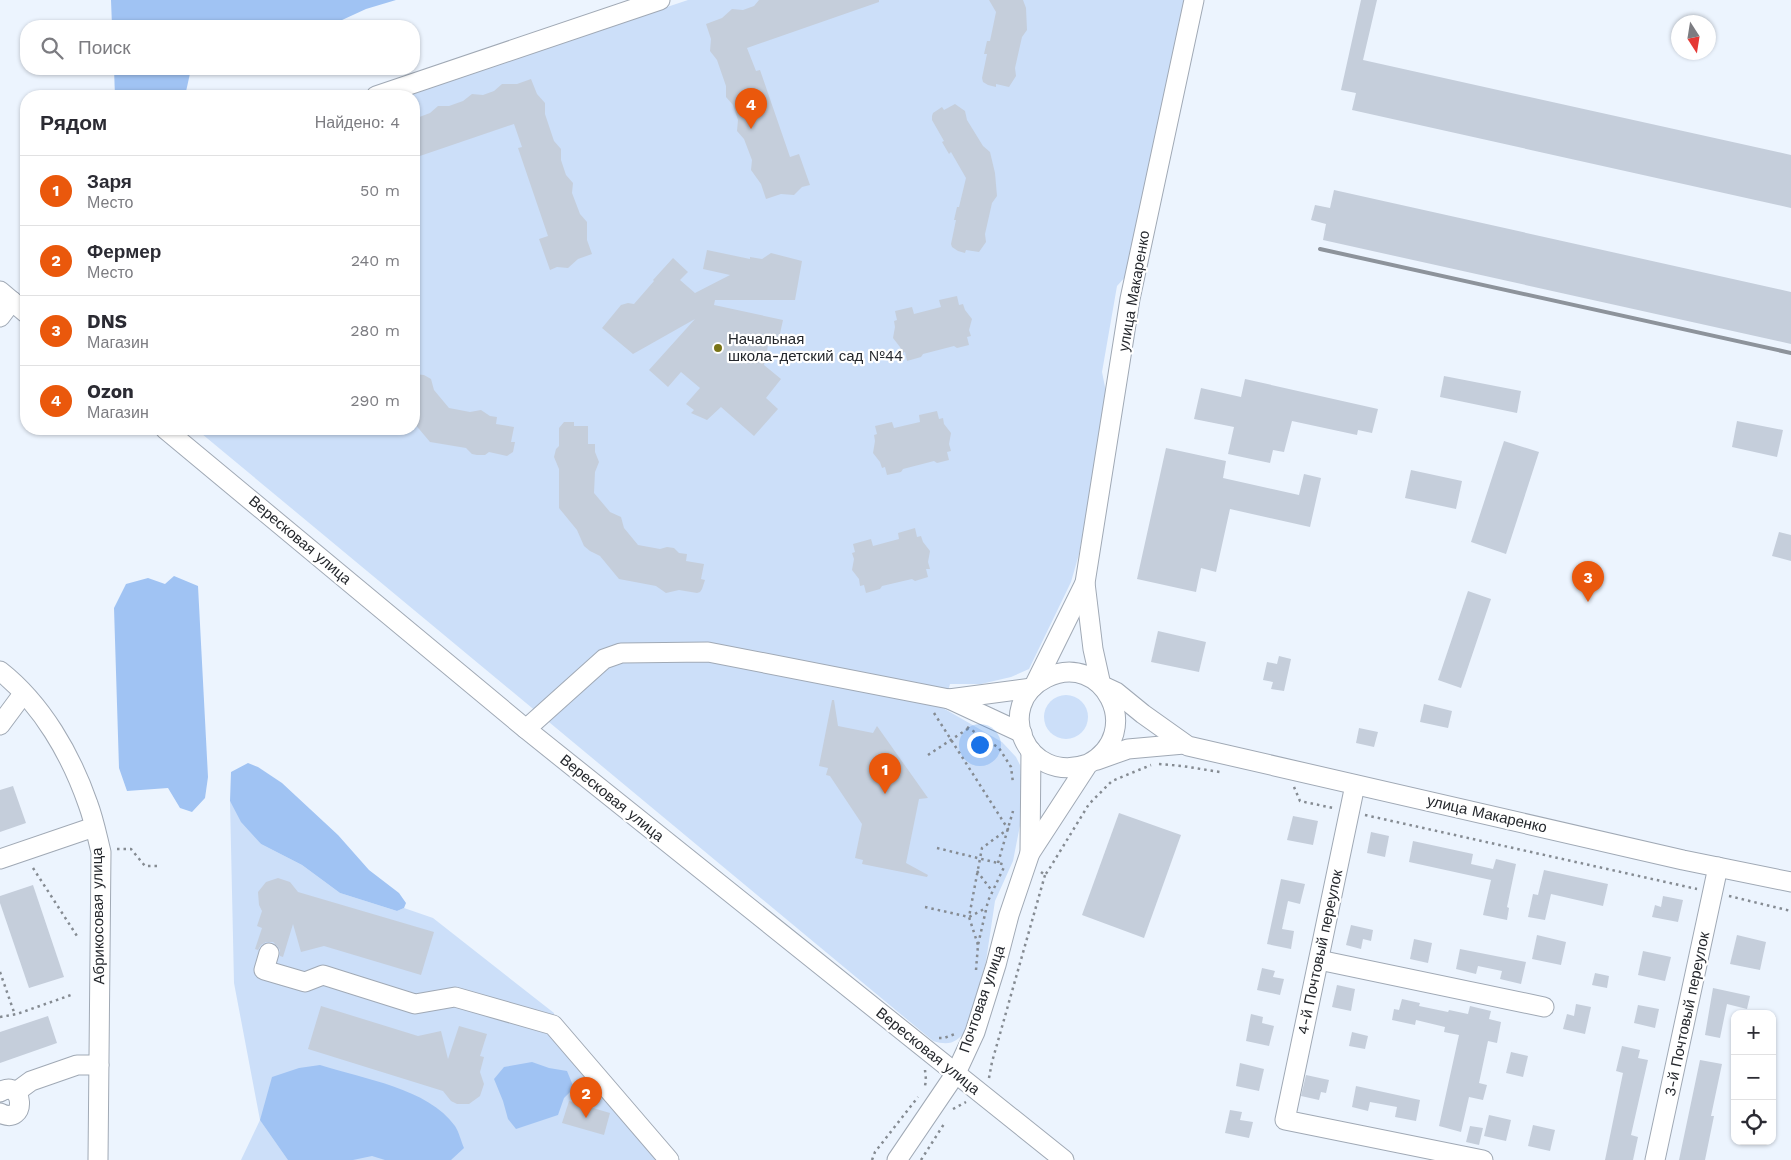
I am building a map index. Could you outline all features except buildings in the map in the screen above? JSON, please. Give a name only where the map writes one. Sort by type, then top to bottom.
[{"type":"street","points":[[394,90],[660,0]]},
{"type":"street","name":"улица Макаренко","points":[[1184,744],[1116,692],[1101,685],[1093,649],[1085,584],[1130,299],[1194,0]]},
{"type":"street","points":[[0,317],[13,302]]},
{"type":"street","name":"Вересковая улица","points":[[172,435],[526,729],[1064,1160]]},
{"type":"street","name":"улица Макаренко","points":[[1033,686],[1085,584]]},
{"type":"street","points":[[526,729],[604,659],[621,653],[708,652],[944,706],[1022,733]]},
{"type":"street","name":"Абрикосовая улица","points":[[0,671],[37,709],[70,758],[89,805],[100,849],[98,1160]]},
{"type":"street","points":[[944,706],[1033,686],[1048,676],[1064,672],[1081,674],[1101,685],[1114,704],[1116,721],[1110,744],[1100,757],[1091,763],[1073,768],[1057,767],[1042,761],[1031,751],[1022,733],[1020,720],[1022,706],[1033,686]]},
{"type":"street","points":[[0,725],[23,694]]},
{"type":"street","name":"улица Макаренко","points":[[1091,763],[1128,749],[1184,744],[1718,867],[1791,882]]},
{"type":"street","name":"Почтовая улица","points":[[1031,751],[1033,861]]},
{"type":"street","name":"Почтовая улица","points":[[897,1160],[956,1073],[975,1032],[996,966],[1009,915],[1033,861],[1091,763]]},
{"type":"street","name":"4-й Почтовый переулок","points":[[1355,784],[1285,1120],[1483,1160]]},
{"type":"street","points":[[0,859],[94,827]]},
{"type":"street","name":"3-й Почтовый переулок","points":[[1655,1160],[1718,867]]},
{"type":"street","points":[[269,953],[264,970],[305,982],[323,975],[415,1004],[456,997],[553,1024],[669,1160]]},
{"type":"street","points":[[1319,960],[1544,1007]]},
{"type":"street","points":[[8,1092],[31,1081],[77,1065],[99,1065]]},
{"type":"street","points":[[0,1113],[12,1115],[18,1111],[21,1105],[20,1098],[8,1092]]},
{"type":"path","points":[[944,706],[932,710],[1008,829]]},
{"type":"path","points":[[961,724],[999,748],[1011,767],[1013,787]]},
{"type":"path","points":[[928,755],[969,728]]},
{"type":"path","points":[[984,1084],[989,1078],[1045,874],[1089,804],[1112,781],[1153,764],[1182,766],[1224,773]]},
{"type":"path","points":[[1294,786],[1300,801],[1791,911]]},
{"type":"path","points":[[998,863],[1013,804]]},
{"type":"path","points":[[978,944],[969,917],[982,848],[1008,829]]},
{"type":"path","points":[[937,848],[1011,865]]},
{"type":"path","points":[[100,849],[131,849],[145,866],[157,866]]},
{"type":"path","points":[[1033,861],[1045,874]]},
{"type":"path","points":[[975,976],[978,944],[986,908],[1005,865]]},
{"type":"path","points":[[33,868],[78,936]]},
{"type":"path","points":[[977,871],[992,891]]},
{"type":"path","points":[[925,907],[969,917],[986,908]]},
{"type":"path","points":[[0,972],[1,980],[15,1014]]},
{"type":"path","points":[[0,1017],[15,1014],[71,995]]},
{"type":"path","points":[[937,1037],[944,1038],[956,1034]]},
{"type":"path","points":[[920,1064],[926,1071],[925,1087]]},
{"type":"path","points":[[872,1160],[875,1152],[920,1094]]},
{"type":"path","points":[[950,1115],[954,1107],[967,1102]]},
{"type":"path","points":[[921,1160],[945,1122]]},
{"type":"shaded area","points":[[111,0],[396,0],[366,9],[342,20],[112,20]]},
{"type":"shaded area","points":[[688,0],[1186,0],[1127,275],[1117,286],[1102,372],[1107,397],[1079,554],[1071,582],[1029,669],[1011,677],[981,684],[950,684],[943,708],[1002,742],[1016,757],[1020,765],[1023,810],[1013,861],[995,901],[986,961],[967,1029],[956,1040],[948,1043],[933,1041],[203,435],[420,435],[420,90],[418,90]]},
{"type":"shaded area","points":[[114,75],[190,75],[186,90],[115,90]]},
{"type":"shaded area","points":[[174,576],[198,586],[208,777],[205,798],[192,812],[180,808],[168,788],[127,791],[119,768],[114,608],[126,584],[148,578],[165,584]]},
{"type":"shaded area","points":[[1070,695],[1082,701],[1087,708],[1087,726],[1082,733],[1075,738],[1062,739],[1054,736],[1047,729],[1044,713],[1047,705],[1054,698]]},
{"type":"shaded area","points":[[248,763],[258,767],[282,783],[338,835],[369,870],[399,893],[406,903],[404,908],[397,911],[340,893],[302,865],[261,844],[241,822],[230,801],[231,772]]},
{"type":"shaded area","points":[[230,801],[261,844],[302,865],[340,893],[397,911],[404,908],[433,918],[554,1013],[553,1038],[662,1160],[241,1160],[260,1120],[234,983]]},
{"type":"shaded area","points":[[532,1062],[549,1068],[567,1071],[574,1088],[564,1098],[558,1115],[516,1129],[508,1119],[494,1079],[504,1067]]},
{"type":"shaded area","points":[[320,1065],[393,1086],[429,1102],[455,1126],[464,1148],[451,1160],[385,1160],[372,1156],[353,1160],[288,1160],[260,1120],[272,1077],[299,1068]]},
{"type":"railway","points":[[1320,249],[1791,353]]},
{"type":"place","name":"Ozon","points":[[751,129]]},
{"type":"place","name":"Начальная школа-детский сад №44","points":[[718,348]]},
{"type":"place","name":"DNS","points":[[1588,602]]},
{"type":"place","name":"Заря","points":[[885,794]]},
{"type":"place","name":"Фермер","points":[[586,1118]]}]
